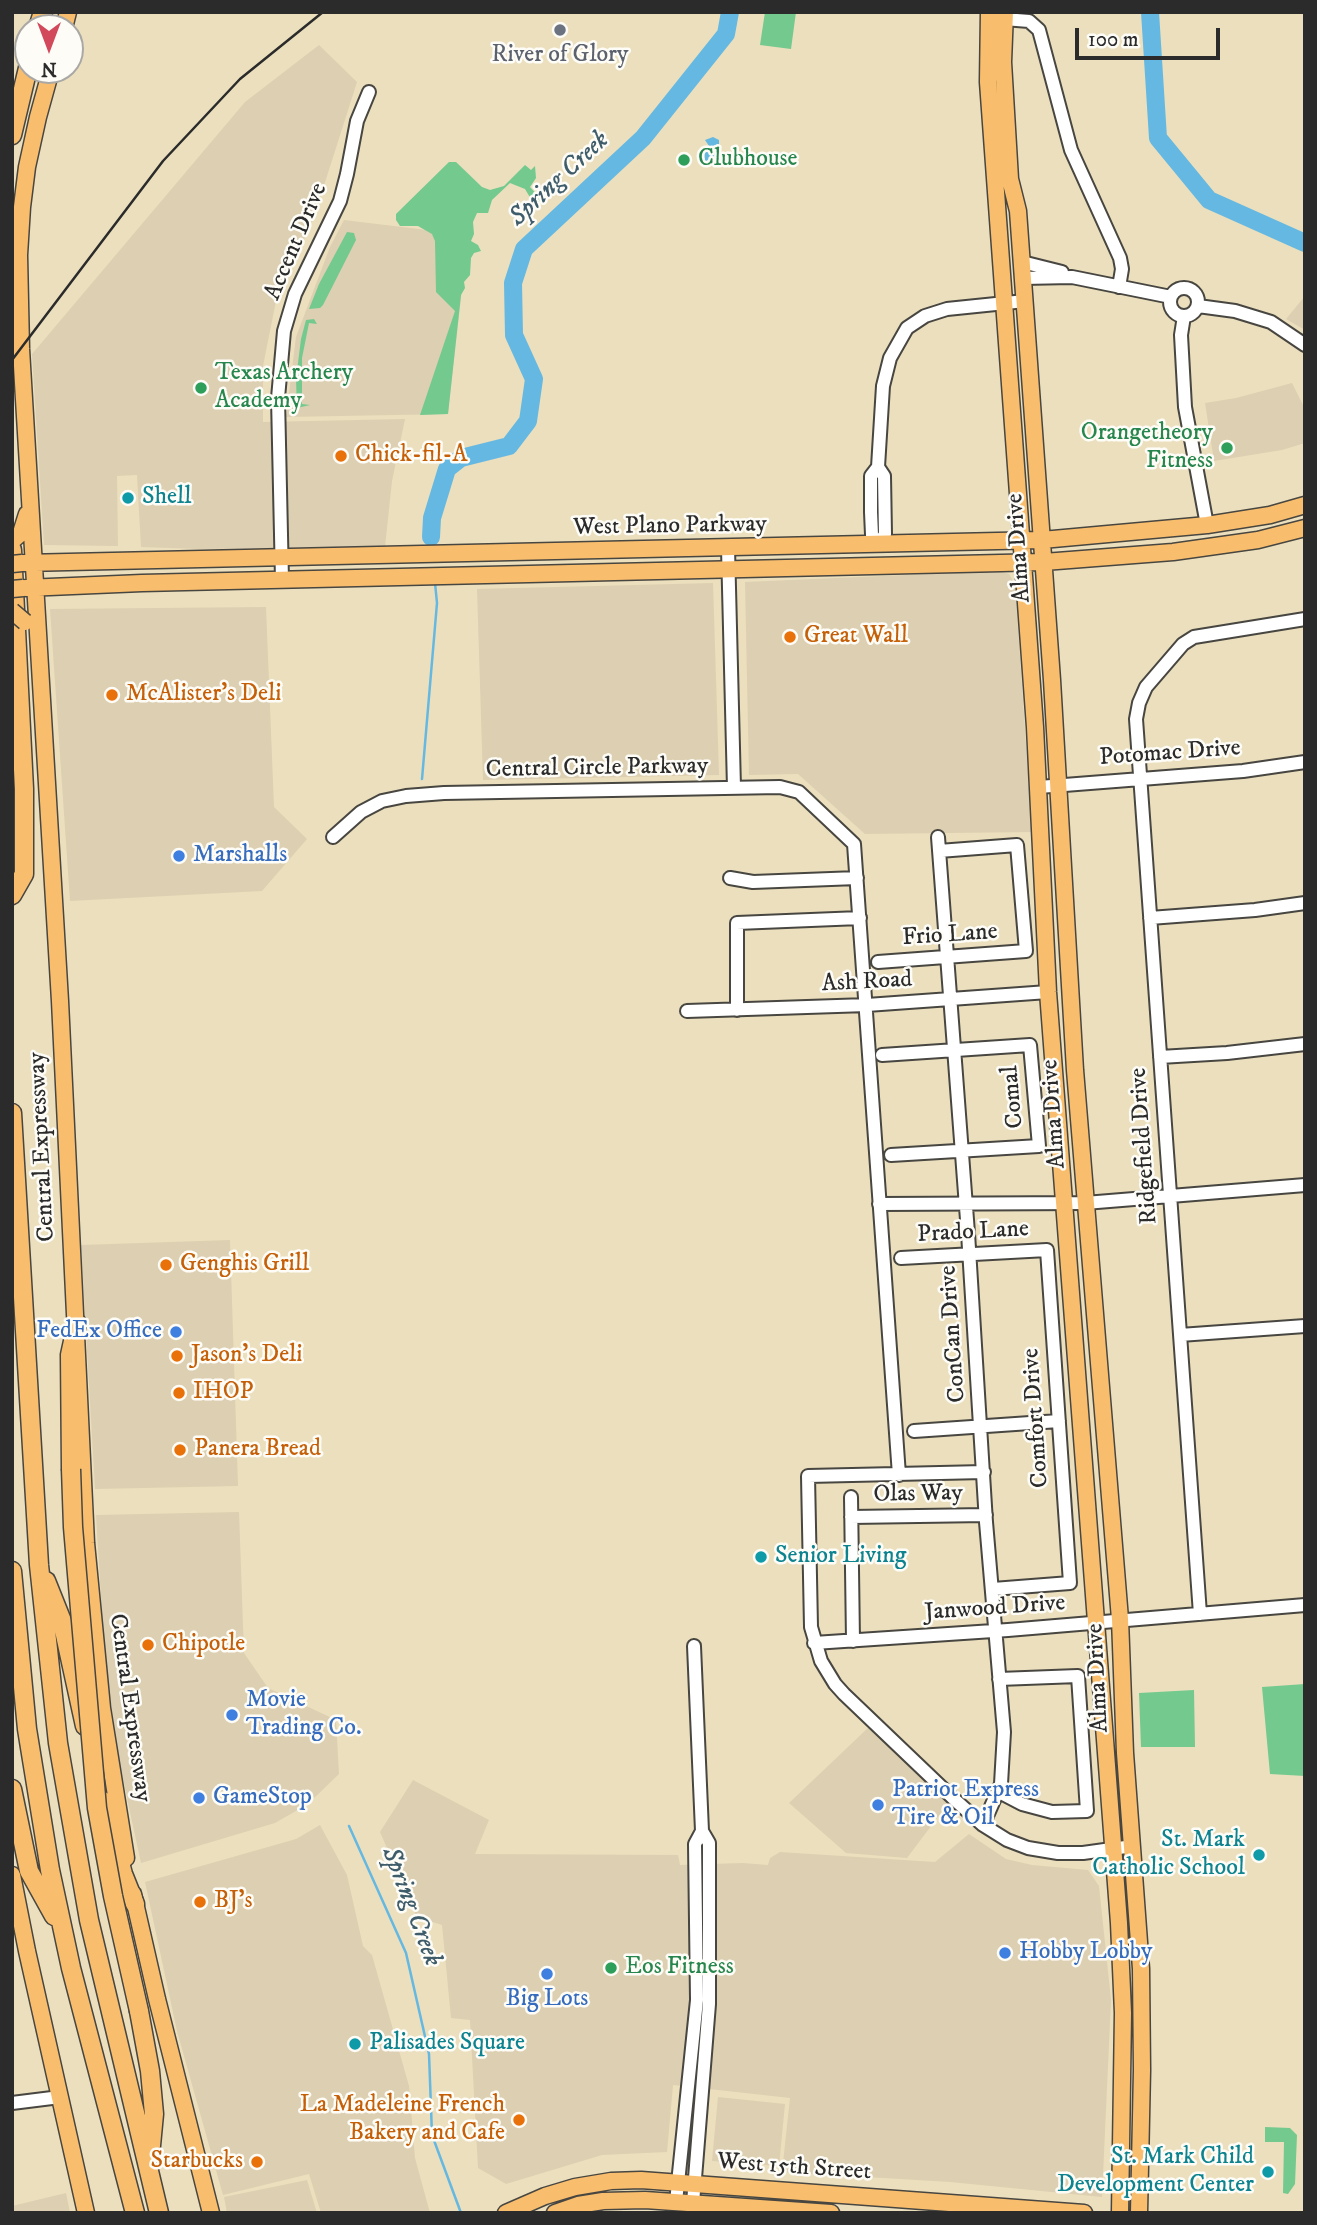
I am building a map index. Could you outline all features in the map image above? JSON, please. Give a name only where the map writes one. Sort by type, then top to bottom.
[{"type":"highway","points":[[12,135],[24,84]]},
{"type":"highway","points":[[12,895],[24,874],[20,560]]},
{"type":"highway","name":"Central Expressway","points":[[12,1113],[39,1565],[53,1708],[75,1850],[102,1978],[159,2213]]},
{"type":"highway","points":[[77,1323],[70,1355],[73,1527],[97,1808],[150,2071],[154,2115],[149,2170]]},
{"type":"highway","points":[[39,1565],[62,1621],[73,1681],[112,1835],[135,1903]]},
{"type":"highway","points":[[12,1570],[27,1729],[62,1931],[135,2213]]},
{"type":"highway","points":[[12,1789],[29,1871],[62,1931]]},
{"type":"main road","name":"Alma Drive","points":[[989,12],[987,67],[1039,787],[1048,992],[1122,1972],[1120,2213]]},
{"type":"main road","name":"Alma Drive","points":[[1004,16],[1003,62],[1010,179],[1018,211],[1023,270],[1085,1203],[1120,1619],[1125,1753],[1141,1969],[1139,2213]]},
{"type":"main road","name":"Central Expressway","points":[[48,84],[27,167],[19,256],[21,349],[30,505],[20,560],[38,642],[77,1323],[90,1608],[112,1779],[135,1903],[211,2212]]},
{"type":"main road","points":[[1001,256],[1014,272],[1023,270]]},
{"type":"main road","points":[[17,537],[30,505]]},
{"type":"main road","name":"West Plano Parkway","points":[[20,560],[282,558],[1021,541],[1207,525],[1270,515],[1305,505]]},
{"type":"main road","points":[[1207,525],[1210,548]]},
{"type":"main road","name":"West Plano Parkway","points":[[24,588],[1044,562],[1210,548],[1305,528]]},
{"type":"main road","points":[[491,554],[492,575]]},
{"type":"main road","points":[[12,611],[25,622],[38,642]]},
{"type":"main road","points":[[12,1875],[86,2213]]},
{"type":"main road","points":[[1123,2070],[1142,2070]]},
{"type":"main road","name":"West 15th Street","points":[[512,2210],[575,2187],[611,2181],[686,2182],[869,2196],[997,2210],[1084,2213]]},
{"type":"main road","points":[[869,2196],[869,2213]]},
{"type":"main road","name":"West 15th Street","points":[[555,2213],[578,2205],[603,2201],[645,2200],[831,2213]]},
{"type":"street","points":[[1004,16],[1033,23],[1039,30],[1071,150],[1120,258],[1122,270],[1119,287]]},
{"type":"street","name":"Accent Drive","points":[[282,580],[278,398],[284,331],[295,293],[340,201],[357,121],[369,92]]},
{"type":"street","points":[[1023,270],[1171,297]]},
{"type":"street","points":[[1186,288],[1197,297],[1198,306],[1193,313],[1184,316],[1173,310],[1171,297],[1177,290],[1186,288]]},
{"type":"street","points":[[878,566],[878,545],[872,535],[871,488],[872,476],[878,467],[883,386],[890,358],[907,328],[925,316],[947,309],[1025,301]]},
{"type":"street","points":[[1198,306],[1235,311],[1271,322],[1305,345]]},
{"type":"street","points":[[1184,316],[1181,335],[1185,407],[1207,525]]},
{"type":"street","points":[[728,548],[734,788]]},
{"type":"street","name":"Ridgefield Drive","points":[[1200,1614],[1136,719],[1139,703],[1152,679],[1183,644],[1194,637],[1305,619]]},
{"type":"street","name":"Potomac Drive","points":[[1039,787],[1243,771],[1305,762]]},
{"type":"street","name":"Central Circle Parkway","points":[[333,837],[361,812],[382,801],[405,796],[472,792],[780,787],[799,792],[854,844],[857,878]]},
{"type":"street","name":"ConCan Drive","points":[[938,837],[1004,1732],[1004,1763],[999,1791],[984,1825]]},
{"type":"street","name":"Frio Lane","points":[[878,962],[1026,951],[1017,845],[939,851]]},
{"type":"street","points":[[730,878],[753,882],[857,878],[899,1475]]},
{"type":"street","points":[[1150,918],[1305,903]]},
{"type":"street","points":[[737,1010],[737,923],[860,918]]},
{"type":"street","name":"Ash Road","points":[[687,1011],[867,1005],[1048,992]]},
{"type":"street","points":[[1160,1057],[1305,1044]]},
{"type":"street","name":"Comal","points":[[954,1049],[1030,1045],[1039,1146],[962,1152]]},
{"type":"street","points":[[882,1055],[954,1049]]},
{"type":"street","points":[[891,1155],[962,1152]]},
{"type":"street","points":[[879,1204],[1085,1203],[1305,1185]]},
{"type":"street","name":"Prado Lane","points":[[901,1258],[1047,1250]]},
{"type":"street","name":"Comfort Drive","points":[[993,1589],[1070,1583],[1047,1250]]},
{"type":"street","points":[[1180,1335],[1305,1326]]},
{"type":"street","points":[[914,1431],[1059,1421]]},
{"type":"street","points":[[984,1472],[808,1476],[811,1627],[821,1661],[835,1684],[868,1716],[984,1825],[1007,1840],[1028,1848],[1058,1853],[1133,1846]]},
{"type":"street","points":[[851,1496],[853,1641]]},
{"type":"street","name":"Olas Way","points":[[851,1517],[986,1515]]},
{"type":"street","name":"Janwood Drive","points":[[814,1643],[1305,1605]]},
{"type":"street","points":[[684,2202],[709,2004],[709,1843],[702,1831],[694,1646]]},
{"type":"street","points":[[999,1679],[1078,1676],[1087,1811],[1052,1812],[1022,1804],[999,1791]]},
{"type":"street","points":[[12,2103],[60,2097]]},
{"type":"shaded area","points":[[319,45],[357,82],[313,220],[276,301],[263,366],[263,422],[405,419],[392,481],[385,547],[141,547],[137,475],[117,476],[118,546],[44,545],[32,354],[245,102]]},
{"type":"shaded area","points":[[344,220],[468,235],[448,414],[286,417],[296,337],[330,247]]},
{"type":"shaded area","points":[[1305,296],[1305,330],[1286,319]]},
{"type":"shaded area","points":[[1292,383],[1305,409],[1305,443],[1282,450],[1214,461],[1205,403]]},
{"type":"shaded area","points":[[999,571],[1009,574],[1015,584],[1032,832],[865,834],[798,774],[749,775],[745,582]]},
{"type":"shaded area","points":[[713,583],[719,775],[483,780],[477,589]]},
{"type":"shaded area","points":[[266,607],[274,807],[307,839],[262,891],[70,901],[50,609]]},
{"type":"shaded area","points":[[230,1240],[238,1486],[95,1489],[81,1245]]},
{"type":"shaded area","points":[[239,1512],[244,1653],[268,1688],[336,1720],[339,1774],[308,1804],[275,1823],[141,1863],[121,1770],[105,1663],[96,1515]]},
{"type":"shaded area","points":[[870,1726],[950,1801],[907,1858],[846,1853],[789,1803]]},
{"type":"shaded area","points":[[413,1780],[489,1820],[475,1854],[678,1855],[680,1865],[768,1865],[770,1858],[780,1852],[935,1862],[969,1834],[1006,1859],[1032,1865],[1088,1870],[1099,1886],[1111,2000],[1102,2197],[950,2182],[782,2172],[790,2098],[673,2085],[667,2152],[602,2155],[506,2184],[478,2168],[470,2020],[451,2018],[442,1925],[417,1917],[380,1832]]},
{"type":"shaded area","points":[[320,1825],[347,1875],[363,1946],[372,1955],[409,2086],[415,2158],[430,2213],[321,2213],[309,2174],[223,2195],[177,2031],[145,1882],[296,1839]]},
{"type":"shaded area","points":[[718,2097],[785,2104],[779,2166],[712,2161]]},
{"type":"shaded area","points":[[307,2180],[317,2213],[227,2213],[224,2197]]},
{"type":"shaded area","points":[[66,2193],[70,2213],[12,2213],[12,2206]]},
{"type":"green space","points":[[765,12],[796,12],[791,49],[760,45]]},
{"type":"green space","points":[[449,162],[456,162],[482,187],[490,190],[504,186],[525,165],[531,170],[535,166],[536,178],[530,187],[542,200],[534,204],[525,189],[510,183],[492,200],[488,213],[477,213],[471,241],[478,245],[481,251],[474,253],[471,258],[470,275],[464,282],[465,288],[461,295],[448,414],[420,415],[455,311],[436,292],[435,241],[432,234],[418,226],[400,226],[396,214]]},
{"type":"green space","points":[[347,232],[354,233],[356,240],[323,305],[309,309],[319,284]]},
{"type":"green space","points":[[314,319],[317,324],[309,323],[302,358],[302,404],[310,405],[297,408],[296,379],[301,339],[306,320]]},
{"type":"green space","points":[[1305,1684],[1305,1776],[1270,1774],[1262,1687]]},
{"type":"green space","points":[[1194,1690],[1195,1747],[1141,1747],[1139,1693]]},
{"type":"green space","points":[[1265,2127],[1290,2128],[1297,2135],[1295,2184],[1288,2194],[1283,2193],[1284,2142],[1265,2142]]},
{"type":"water","points":[[713,137],[719,140],[719,159],[705,162],[704,150],[709,146],[705,140]]},
{"type":"waterway","name":"Spring Creek","points":[[431,537],[432,518],[447,469],[461,458],[509,446],[528,421],[534,379],[514,335],[513,283],[524,249],[643,138],[726,34],[730,12]]},
{"type":"waterway","points":[[1150,12],[1158,138],[1209,200],[1305,243]]},
{"type":"waterway","name":"Spring Creek","points":[[431,537],[432,548]]},
{"type":"waterway","name":"Spring Creek","points":[[422,779],[437,603],[435,583]]},
{"type":"waterway","name":"Spring Creek","points":[[349,1826],[406,1953],[429,2054],[432,2135],[461,2213]]},
{"type":"railway","points":[[12,360],[163,161],[240,79],[323,12]]},
{"type":"place","name":"River of Glory","points":[[560,30]]},
{"type":"place","name":"Clubhouse","points":[[684,160]]},
{"type":"place","name":"Texas Archery Academy","points":[[201,388]]},
{"type":"place","name":"Orangetheory Fitness","points":[[1227,448]]},
{"type":"place","name":"Chick-fil-A","points":[[341,456]]},
{"type":"place","name":"Shell","points":[[128,498]]},
{"type":"place","name":"Great Wall","points":[[790,637]]},
{"type":"place","name":"McAlister's Deli","points":[[112,695]]},
{"type":"place","name":"Marshalls","points":[[179,856]]},
{"type":"place","name":"Genghis Grill","points":[[166,1265]]},
{"type":"place","name":"FedEx Office","points":[[176,1332]]},
{"type":"place","name":"Jason's Deli","points":[[177,1356]]},
{"type":"place","name":"IHOP","points":[[179,1393]]},
{"type":"place","name":"Panera Bread","points":[[180,1450]]},
{"type":"place","name":"Senior Living","points":[[761,1557]]},
{"type":"place","name":"Chipotle","points":[[148,1645]]},
{"type":"place","name":"Movie Trading Co.","points":[[232,1715]]},
{"type":"place","name":"GameStop","points":[[199,1798]]},
{"type":"place","name":"Patriot Express Tire & Oil","points":[[878,1805]]},
{"type":"place","name":"St. Mark Catholic School","points":[[1259,1855]]},
{"type":"place","name":"BJ's","points":[[200,1902]]},
{"type":"place","name":"Hobby Lobby","points":[[1005,1953]]},
{"type":"place","name":"Eos Fitness","points":[[611,1968]]},
{"type":"place","name":"Big Lots","points":[[547,1974]]},
{"type":"place","name":"Palisades Square","points":[[355,2044]]},
{"type":"place","name":"La Madeleine French Bakery and Cafe","points":[[519,2120]]},
{"type":"place","name":"Starbucks","points":[[257,2162]]},
{"type":"place","name":"St. Mark Child Development Center","points":[[1268,2172]]}]
